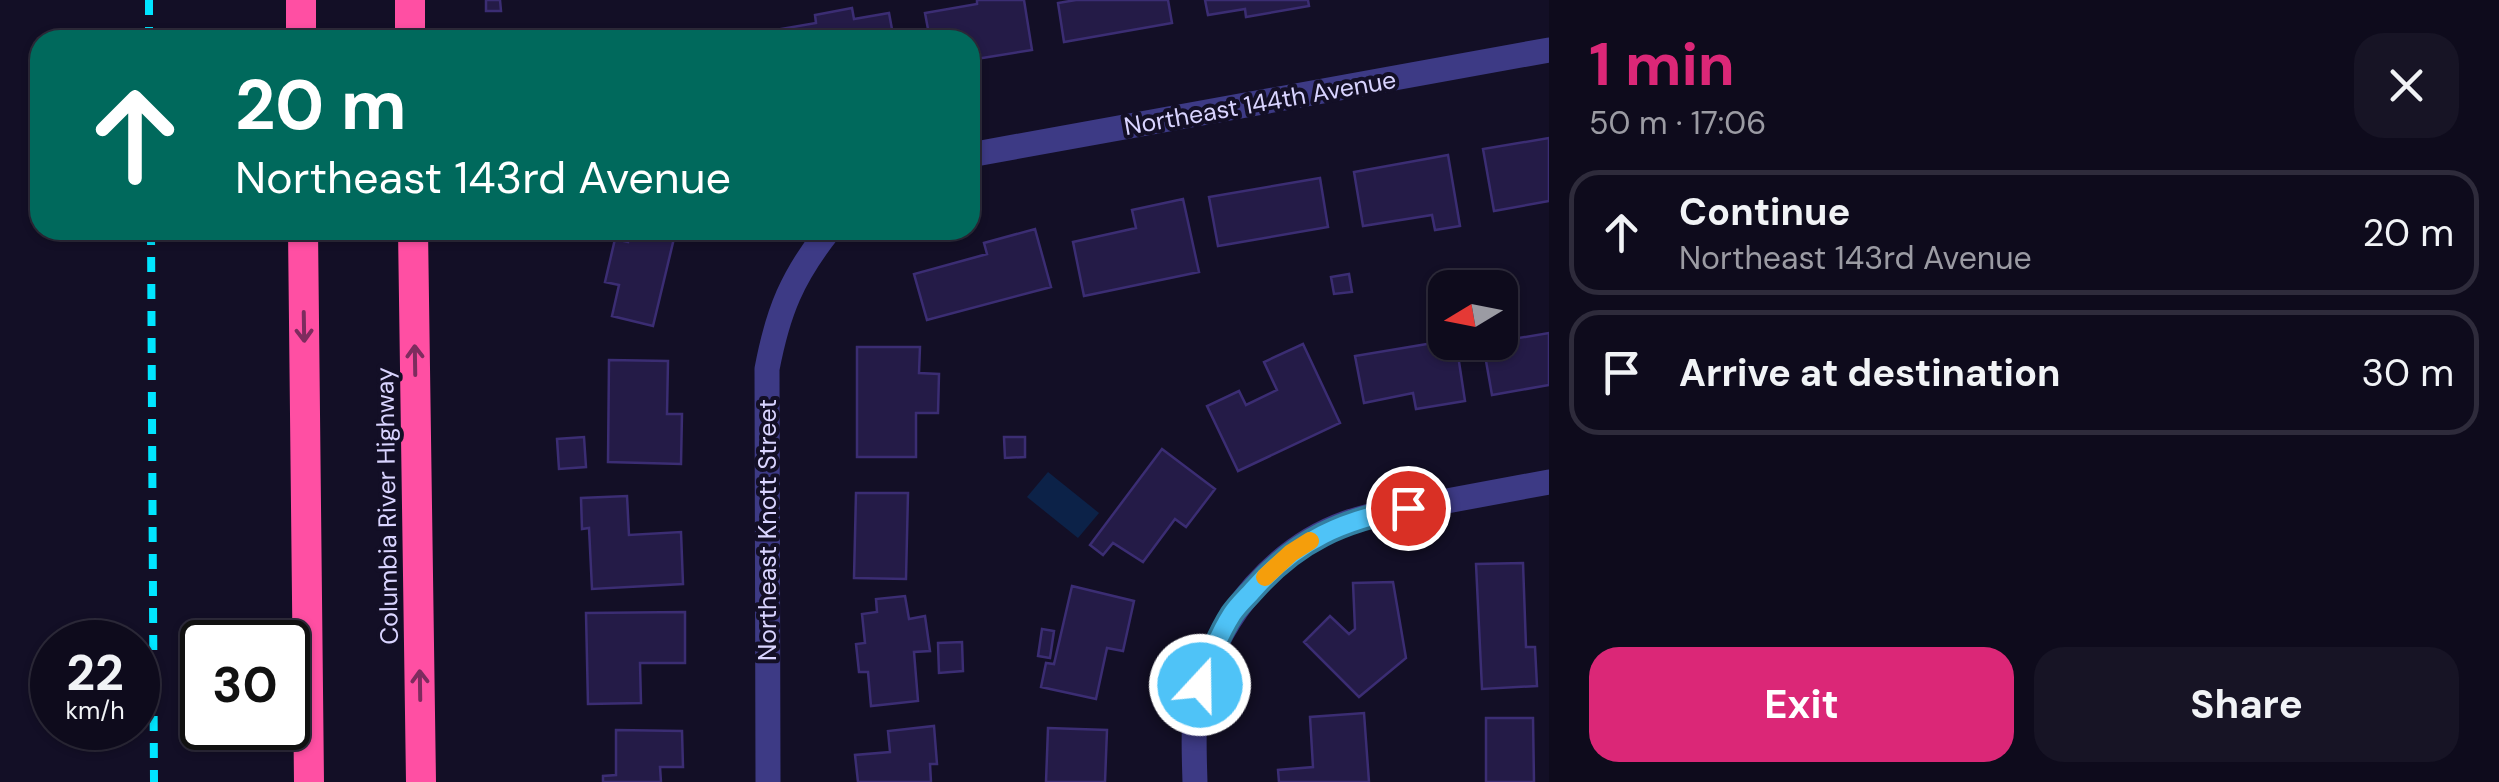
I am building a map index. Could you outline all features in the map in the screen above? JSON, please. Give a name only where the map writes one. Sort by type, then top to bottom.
[{"type":"highway","points":[[301,0],[302,30]]},
{"type":"highway","points":[[410,0],[410,30]]},
{"type":"highway","points":[[304,240],[309,782]]},
{"type":"highway","name":"Columbia River Highway","points":[[413,240],[421,782]]},
{"type":"street","name":"Northeast 144th Avenue","points":[[980,153],[1549,50]]},
{"type":"street","name":"Northeast Knott Street","points":[[768,782],[768,369],[776,326],[794,282],[822,240]]},
{"type":"street","points":[[1195,782],[1194,732],[1200,685],[1216,644],[1234,612],[1291,553],[1316,536],[1373,514],[1549,482]]},
{"type":"water","points":[[1048,472],[1099,513],[1078,538],[1027,497]]},
{"type":"building","points":[[486,0],[500,0],[501,11],[486,11]]},
{"type":"building","points":[[977,0],[1024,0],[1032,50],[980,58],[980,30],[928,30],[925,13],[977,4]]},
{"type":"building","points":[[1168,0],[1172,23],[1064,42],[1058,3]]},
{"type":"building","points":[[1205,0],[1308,0],[1309,6],[1246,17],[1245,9],[1208,15]]},
{"type":"building","points":[[852,8],[854,19],[889,13],[892,30],[781,30],[816,23],[815,15]]},
{"type":"building","points":[[1549,138],[1549,201],[1494,211],[1483,149]]},
{"type":"building","points":[[1448,155],[1460,226],[1435,230],[1432,215],[1363,226],[1354,172]]},
{"type":"building","points":[[1320,178],[1328,227],[1218,246],[1209,197]]},
{"type":"building","points":[[1183,199],[1199,272],[1084,296],[1073,242],[1136,228],[1132,210]]},
{"type":"building","points":[[1035,229],[1051,287],[927,320],[914,274],[987,254],[984,243]]},
{"type":"building","points":[[615,240],[674,240],[653,326],[612,316],[619,285],[605,282]]},
{"type":"building","points":[[1349,274],[1352,292],[1334,294],[1331,277]]},
{"type":"building","points":[[1549,333],[1549,385],[1492,395],[1486,360],[1518,360],[1518,338]]},
{"type":"building","points":[[1303,344],[1340,423],[1238,471],[1207,406],[1239,391],[1246,405],[1277,390],[1264,362]]},
{"type":"building","points":[[1428,344],[1428,360],[1459,360],[1465,401],[1416,409],[1413,393],[1364,403],[1355,356]]},
{"type":"building","points":[[857,347],[920,347],[919,373],[939,374],[938,413],[916,413],[916,457],[857,457]]},
{"type":"building","points":[[609,360],[668,361],[667,414],[682,414],[681,464],[608,462]]},
{"type":"building","points":[[584,437],[586,467],[559,469],[557,439]]},
{"type":"building","points":[[1004,437],[1025,437],[1025,457],[1005,458]]},
{"type":"building","points":[[1162,449],[1215,489],[1186,527],[1175,519],[1143,562],[1113,543],[1103,555],[1090,545]]},
{"type":"building","points":[[856,493],[908,493],[906,579],[854,578]]},
{"type":"building","points":[[627,496],[629,535],[681,532],[683,584],[592,589],[589,528],[582,529],[581,498]]},
{"type":"building","points":[[1523,563],[1526,647],[1535,647],[1537,686],[1482,689],[1476,564]]},
{"type":"building","points":[[1393,582],[1406,658],[1359,697],[1304,642],[1330,616],[1349,634],[1355,629],[1353,583]]},
{"type":"building","points":[[1072,586],[1134,601],[1123,651],[1107,648],[1096,699],[1041,687],[1046,663],[1054,664]]},
{"type":"building","points":[[905,596],[909,619],[925,616],[930,651],[914,652],[918,701],[871,706],[868,672],[859,672],[856,644],[865,643],[862,614],[877,612],[876,599]]},
{"type":"building","points":[[685,612],[685,663],[640,663],[641,703],[588,704],[586,613]]},
{"type":"building","points":[[1042,629],[1054,631],[1050,658],[1038,656]]},
{"type":"building","points":[[962,642],[963,671],[939,673],[938,643]]},
{"type":"building","points":[[1364,713],[1369,782],[1279,782],[1278,770],[1313,767],[1310,717]]},
{"type":"building","points":[[1486,718],[1533,718],[1534,782],[1486,782]]},
{"type":"building","points":[[934,726],[937,764],[930,764],[931,782],[858,782],[855,755],[890,752],[888,731]]},
{"type":"building","points":[[1048,728],[1107,730],[1105,782],[1046,782]]},
{"type":"building","points":[[616,730],[682,731],[683,767],[660,767],[661,782],[603,782],[603,776],[616,775]]},
{"type":"railway","points":[[149,0],[149,30]]},
{"type":"railway","points":[[151,240],[154,782]]},
{"type":"slow traffic","points":[[1265,577],[1310,541]]},
{"type":"route","points":[[1200,685],[1234,612],[1291,553],[1342,524],[1408,508]]}]
